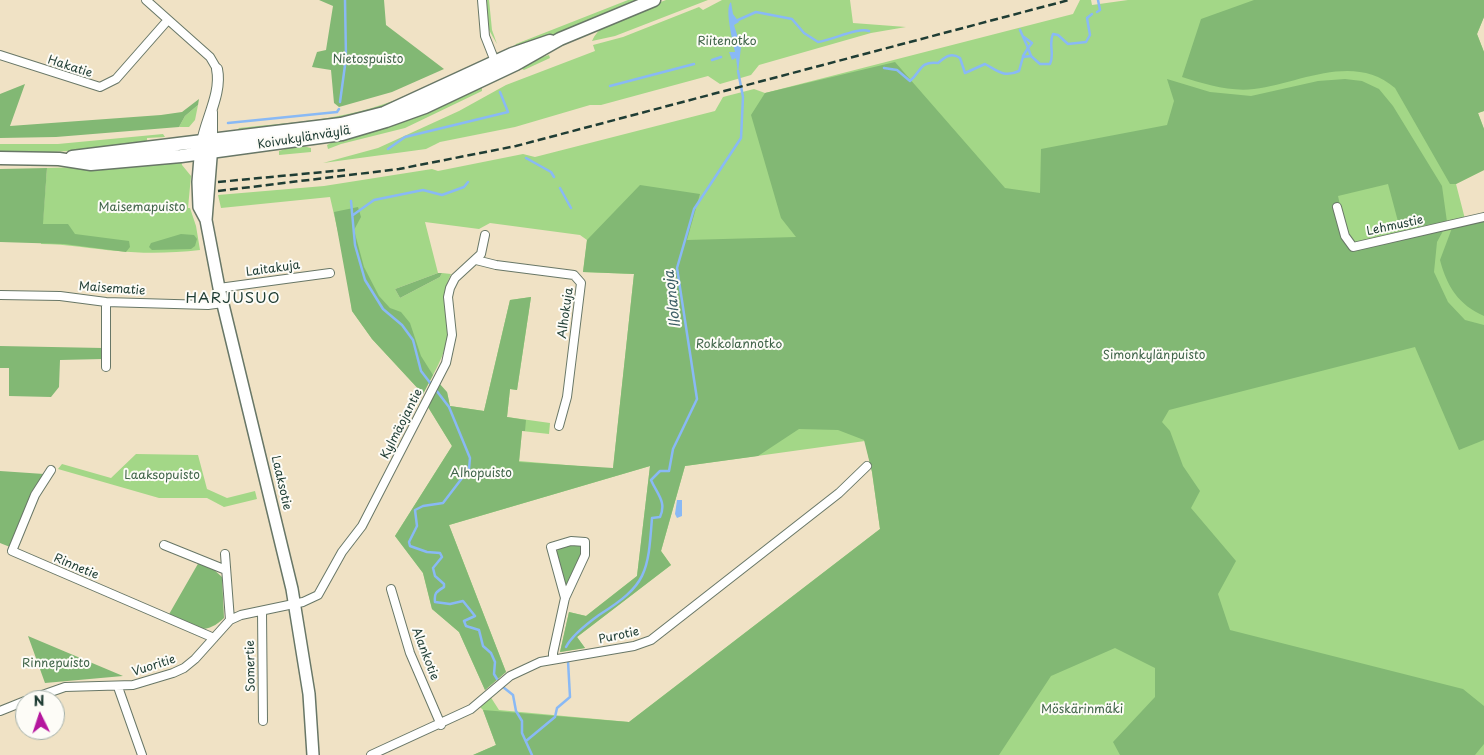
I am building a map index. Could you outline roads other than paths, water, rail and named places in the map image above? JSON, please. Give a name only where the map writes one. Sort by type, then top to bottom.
[{"type":"main road","name":"Koivukylänväylä","points":[[0,158],[59,159],[91,164],[207,147],[342,134],[386,122],[425,107],[497,67],[541,52],[560,39],[654,0]]},
{"type":"main road","name":"Laaksotie","points":[[207,147],[206,220],[218,288],[295,603],[309,694],[313,755]]},
{"type":"street","points":[[146,0],[210,58],[217,68]]},
{"type":"street","points":[[482,0],[485,36],[497,67]]},
{"type":"street","name":"Hakatie","points":[[0,55],[100,87],[116,79],[167,21]]},
{"type":"street","name":"Laaksotie","points":[[207,147],[218,76],[217,68]]},
{"type":"street","name":"Lehmustie","points":[[1337,207],[1345,236],[1353,247],[1484,218]]},
{"type":"street","name":"Kylmäojantie","points":[[295,603],[318,595],[331,568],[362,526],[377,499],[446,363],[452,335],[448,298],[450,288],[455,278],[481,254],[485,235]]},
{"type":"street","name":"Alhokuja","points":[[476,260],[496,265],[574,275],[581,283],[567,397],[558,426]]},
{"type":"street","name":"Laitakuja","points":[[218,288],[330,273]]},
{"type":"street","name":"Maisematie","points":[[0,295],[60,296],[106,302],[208,305],[223,303]]},
{"type":"street","points":[[106,302],[106,367]]},
{"type":"street","name":"Purotie","points":[[372,755],[441,725],[471,709],[510,676],[540,662],[634,646],[651,640],[774,541],[839,493],[867,466]]},
{"type":"street","name":"Rinnetie","points":[[51,470],[35,495],[12,551],[214,638]]},
{"type":"street","points":[[553,659],[554,646],[565,598],[585,555],[585,542],[571,541],[551,547],[565,598]]},
{"type":"street","points":[[164,545],[226,570]]},
{"type":"street","points":[[225,554],[230,620],[295,603]]},
{"type":"street","name":"Alankotie","points":[[391,589],[410,653],[441,725]]},
{"type":"street","name":"Somertie","points":[[262,611],[263,721]]},
{"type":"street","name":"Vuoritie","points":[[57,690],[65,687],[118,687],[133,685],[184,668],[230,620]]},
{"type":"street","points":[[118,687],[142,755]]},
{"type":"street","name":"Vuoritie","points":[[0,711],[15,705]]},
{"type":"water","points":[[731,2],[733,14],[739,22],[734,25],[741,47],[738,73],[736,58],[732,60],[729,52],[735,52],[728,11]]},
{"type":"water","points":[[677,500],[682,500],[682,516],[677,518],[675,514]]},
{"type":"waterway","points":[[340,102],[346,58],[345,0]]},
{"type":"waterway","name":"Ilolanoja","points":[[1097,12],[1100,10],[1098,0]]},
{"type":"waterway","name":"Ilolanoja","points":[[738,20],[756,12],[792,19],[804,33],[818,42],[852,32],[869,31]]},
{"type":"waterway","name":"Ilolanoja","points":[[884,68],[897,70],[910,81],[924,65],[938,63],[951,55],[960,58],[965,73],[985,64],[1001,73],[1014,73],[1019,71],[1023,57],[1031,56],[1040,64],[1050,64],[1053,34],[1058,35],[1068,44],[1086,42],[1090,35],[1087,18],[1092,14]]},
{"type":"waterway","points":[[1020,30],[1028,48],[1023,56]]},
{"type":"waterway","points":[[1024,37],[1032,43],[1028,48],[1031,56]]},
{"type":"waterway","points":[[712,60],[721,57]]},
{"type":"waterway","points":[[610,86],[694,64]]},
{"type":"waterway","name":"Ilolanoja","points":[[566,647],[585,625],[627,595],[642,576],[649,552],[652,518],[660,517],[662,512],[662,502],[651,480],[660,471],[669,471],[673,449],[697,399],[677,268],[694,209],[741,138],[743,97],[738,71]]},
{"type":"waterway","points":[[388,149],[405,137],[508,112],[500,92]]},
{"type":"waterway","points":[[228,123],[337,112],[339,109]]},
{"type":"waterway","points":[[526,158],[551,172],[554,177]]},
{"type":"waterway","points":[[353,215],[374,200],[423,190],[442,195],[464,187],[468,182]]},
{"type":"waterway","points":[[560,188],[571,208]]},
{"type":"waterway","points":[[351,201],[355,245],[365,280],[383,309],[402,325],[413,340],[421,371],[431,384]]},
{"type":"waterway","points":[[436,390],[449,407],[470,458],[469,469],[443,503],[423,506],[415,510],[417,526],[409,542],[410,546],[427,552],[440,553],[442,557],[433,568],[435,576],[444,584],[444,587],[436,593],[435,602],[450,604],[463,601],[475,616],[464,621],[466,626],[479,630],[483,646],[491,653],[495,662],[494,674],[497,679]]},
{"type":"waterway","name":"Ilolanoja","points":[[526,741],[555,717],[557,708],[570,697],[568,661]]},
{"type":"waterway","points":[[503,687],[513,695],[516,711],[522,721],[522,733],[532,755]]},
{"type":"railway","points":[[218,191],[399,169],[516,146],[1069,0]]},
{"type":"railway","points":[[218,182],[345,170]]},
{"type":"district","name":"HARJUSUO","points":[[233,299]]},
{"type":"park label","name":"Riitenotko","points":[[727,42]]},
{"type":"park label","name":"Nietospuisto","points":[[368,60]]},
{"type":"park label","name":"Maisemapuisto","points":[[142,208]]},
{"type":"park label","name":"Rokkolannotko","points":[[739,345]]},
{"type":"park label","name":"Simonkylänpuisto","points":[[1154,356]]},
{"type":"park label","name":"Alhopuisto","points":[[481,474]]},
{"type":"park label","name":"Laaksopuisto","points":[[162,476]]},
{"type":"park label","name":"Rinnepuisto","points":[[56,664]]},
{"type":"park label","name":"Möskärinmäki","points":[[1082,710]]}]
